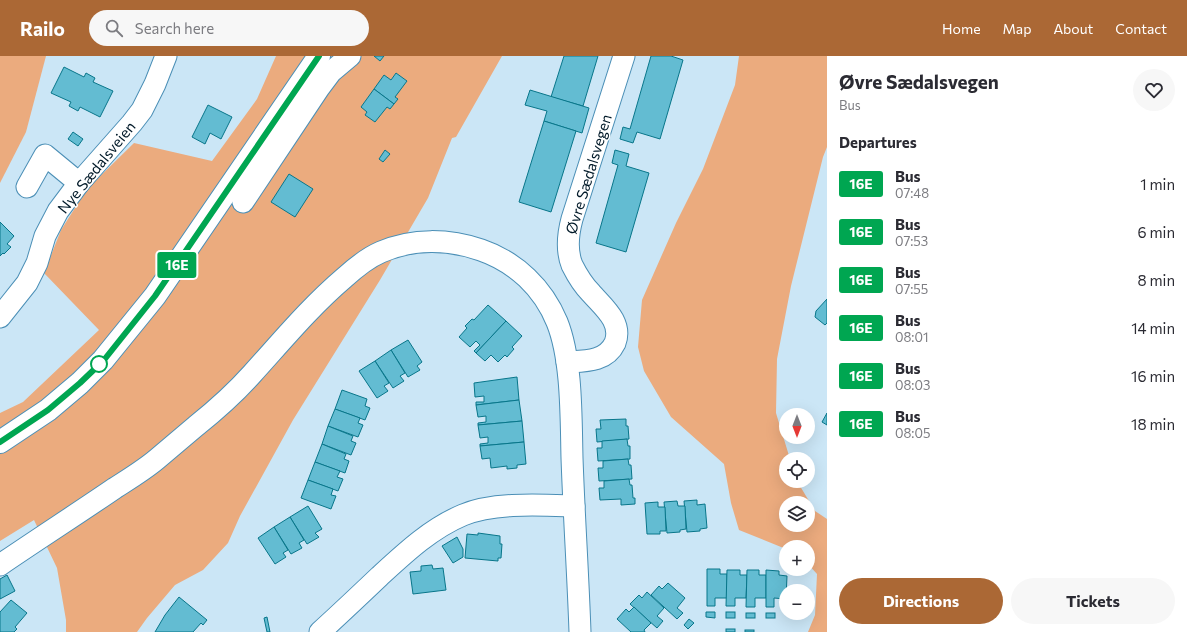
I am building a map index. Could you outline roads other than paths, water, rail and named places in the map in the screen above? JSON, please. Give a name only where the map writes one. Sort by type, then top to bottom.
[{"type":"main road","points":[[2,436],[48,410],[104,360],[155,296],[319,56]]},
{"type":"street","name":"Nye Sædalsveien","points":[[0,317],[28,283],[37,263],[45,236],[58,211],[79,183],[142,110],[155,84],[166,56]]},
{"type":"street","points":[[243,202],[319,88],[331,72],[350,56]]},
{"type":"street","name":"Øvre Sædalsvegen","points":[[567,362],[592,361],[604,357],[612,350],[616,340],[617,330],[613,319],[607,310],[590,292],[572,264],[568,252],[568,236],[572,219],[624,56]]},
{"type":"street","points":[[28,187],[45,155],[79,183]]},
{"type":"street","points":[[0,564],[101,498],[155,460],[220,406],[251,375],[300,320],[333,287],[359,265],[379,252],[393,247],[418,242],[443,242],[472,247],[484,251],[504,261],[523,274],[534,285],[549,306],[558,323],[567,362],[570,401],[580,632]]},
{"type":"street","points":[[320,632],[414,545],[438,528],[463,514],[486,509],[518,505],[574,506]]}]
